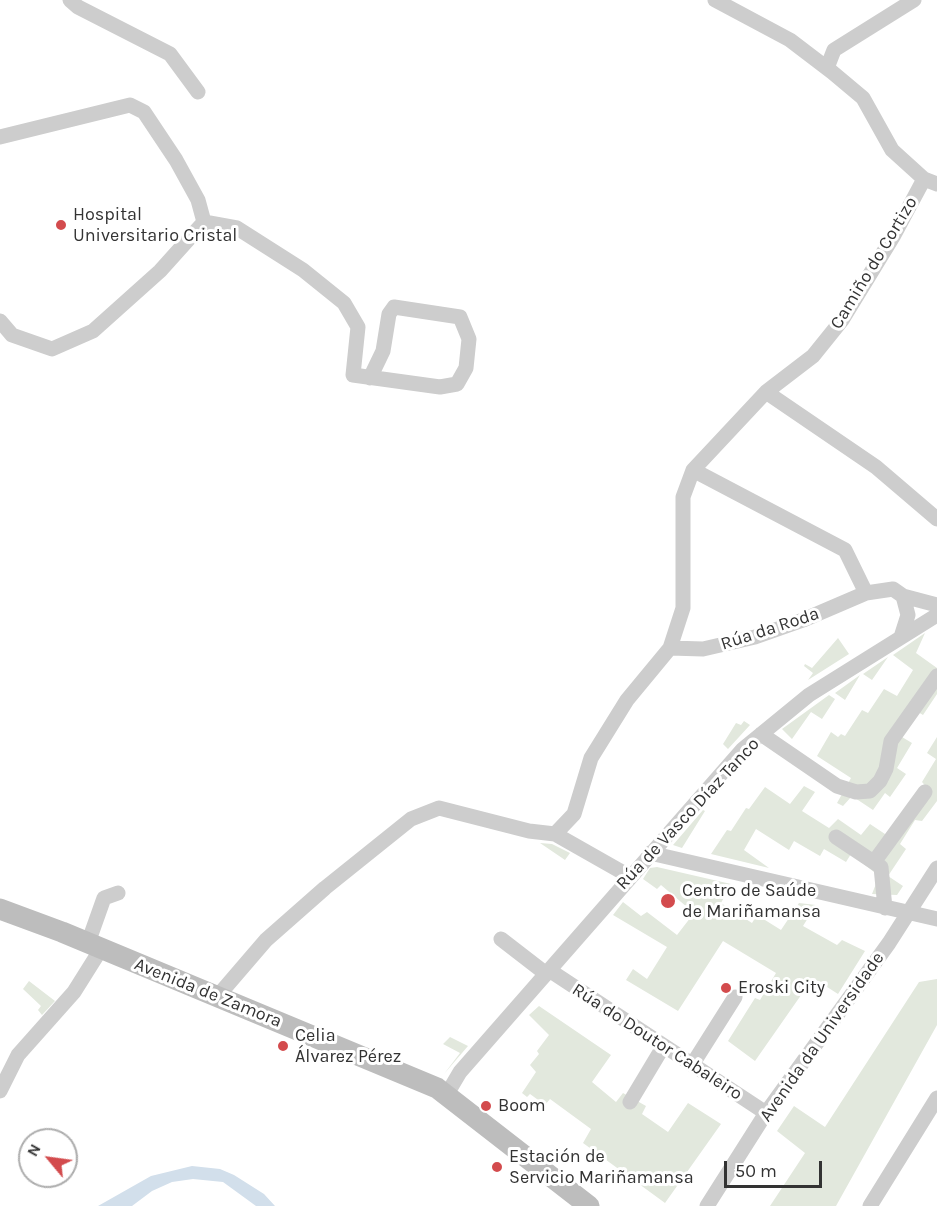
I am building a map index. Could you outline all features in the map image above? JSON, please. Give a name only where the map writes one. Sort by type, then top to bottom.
[{"type":"street","points":[[70,0],[170,54],[198,92]]},
{"type":"street","points":[[715,0],[790,40],[827,68],[862,98],[892,150],[931,181]]},
{"type":"street","points":[[827,68],[834,50],[914,0]]},
{"type":"street","points":[[0,137],[130,105],[144,112],[176,160],[198,200],[204,222]]},
{"type":"street","name":"Camiño do Cortizo","points":[[693,470],[766,392],[813,356],[842,320],[894,235],[931,181]]},
{"type":"street","points":[[0,321],[12,335],[52,349],[93,331],[160,271],[204,222]]},
{"type":"street","points":[[204,222],[237,228],[303,270],[344,303],[358,327],[353,375],[370,378],[440,387],[457,384],[466,368],[470,339],[460,317],[394,307],[389,314],[383,351],[370,378]]},
{"type":"street","points":[[766,392],[876,467],[937,519]]},
{"type":"street","points":[[555,834],[574,814],[591,758],[627,700],[670,648],[682,608],[683,497],[693,470],[845,550],[866,593]]},
{"type":"street","name":"Rúa da Roda","points":[[670,648],[703,649],[755,637],[803,620],[866,593],[893,589],[903,596],[937,605]]},
{"type":"street","points":[[901,637],[908,615],[903,596]]},
{"type":"street","name":"Rúa de Vasco Díaz Tanco","points":[[447,1094],[460,1072],[743,749],[809,695],[937,615]]},
{"type":"street","points":[[761,734],[837,786],[856,792],[870,791],[880,781],[886,770],[891,741],[937,676]]},
{"type":"street","points":[[874,862],[925,792]]},
{"type":"street","points":[[218,997],[266,940],[411,819],[439,808],[529,831],[555,834],[630,876]]},
{"type":"street","points":[[836,837],[881,867],[885,908]]},
{"type":"street","points":[[650,853],[937,919]]},
{"type":"street","name":"Avenida da Universidade","points":[[707,1206],[766,1113],[909,914],[937,868]]},
{"type":"street","points":[[0,1091],[18,1055],[67,1002],[94,946],[104,898],[118,893]]},
{"type":"street","name":"Avenida de Zamora","points":[[0,909],[421,1081],[447,1094],[589,1206]]},
{"type":"street","points":[[501,939],[547,971]]},
{"type":"street","name":"Rúa do Doutor Cabaleiro","points":[[547,971],[766,1113]]},
{"type":"street","points":[[692,1065],[735,997]]},
{"type":"street","points":[[630,1102],[663,1047]]},
{"type":"street","points":[[870,1206],[937,1098]]},
{"type":"shaded area","points":[[925,633],[916,653],[937,668],[937,694],[923,715],[918,712],[902,737],[912,743],[897,768],[906,774],[890,797],[885,793],[873,810],[852,796],[843,806],[837,803],[851,778],[817,756],[831,732],[838,737],[841,734],[845,736],[862,710],[868,713],[884,689],[897,696],[913,670],[893,655]]},
{"type":"shaded area","points":[[838,638],[849,654],[808,680],[813,673],[804,666],[805,664],[812,668]]},
{"type":"shaded area","points":[[888,657],[872,680],[863,674]]},
{"type":"shaded area","points":[[860,675],[845,700],[835,693]]},
{"type":"shaded area","points":[[829,695],[835,699],[822,719],[811,712],[792,739],[782,729]]},
{"type":"shaded area","points":[[744,721],[750,725],[728,749],[723,744],[736,723],[741,725]]},
{"type":"shaded area","points":[[937,737],[937,801],[922,821],[915,820],[900,844],[906,849],[888,876],[903,886],[897,895],[872,894],[879,876],[851,854],[846,862],[824,849],[820,856],[794,841],[789,850],[756,829],[744,850],[769,868],[711,854],[727,830],[731,831],[746,808],[749,809],[765,787],[790,804],[804,786],[815,792],[802,811],[829,828],[838,819],[861,835],[870,824],[888,836],[929,790],[922,782],[936,759],[927,753]]},
{"type":"shaded area","points":[[703,810],[705,811],[682,848],[673,845]]},
{"type":"shaded area","points":[[540,843],[552,844],[570,853],[565,860]]},
{"type":"shaded area","points":[[657,867],[731,884],[721,903],[752,923],[757,915],[781,930],[799,903],[816,905],[803,926],[837,945],[842,940],[865,951],[838,994],[813,978],[755,1061],[728,1041],[755,998],[760,1000],[776,973],[723,941],[678,1011],[626,980],[633,969],[647,979],[667,947],[613,915],[623,902],[641,916],[647,912],[677,935],[694,913],[661,885],[657,889],[643,879],[650,868]]},
{"type":"shaded area","points":[[937,979],[937,1025],[836,1206],[770,1206],[805,1153],[777,1131],[794,1106],[825,1127],[919,982]]},
{"type":"shaded area","points":[[29,981],[55,1001],[42,1015],[38,1010],[41,1006],[23,989]]},
{"type":"shaded area","points":[[539,1006],[611,1055],[592,1082],[616,1102],[623,1093],[646,1106],[642,1114],[668,1132],[688,1103],[721,1124],[665,1203],[583,1143],[591,1129],[550,1099],[545,1105],[530,1094],[527,1097],[522,1093],[536,1072],[530,1065],[549,1035],[529,1015]]},
{"type":"shaded area","points":[[450,1037],[468,1046],[444,1074],[460,1053],[443,1044]]},
{"type":"shaded area","points":[[192,1166],[220,1169],[234,1175],[264,1194],[275,1206],[256,1206],[223,1182],[193,1179],[172,1182],[152,1191],[132,1206],[98,1206],[151,1176]]},
{"type":"place","name":"Hospital Universitario Cristal","points":[[61,225]]},
{"type":"place","name":"Centro de Saúde de Mariñamansa","points":[[668,901]]},
{"type":"place","name":"Eroski City","points":[[726,988]]},
{"type":"place","name":"Celia Álvarez Pérez","points":[[283,1046]]},
{"type":"place","name":"Boom","points":[[486,1106]]},
{"type":"place","name":"Estación de Servicio Mariñamansa","points":[[497,1167]]}]
